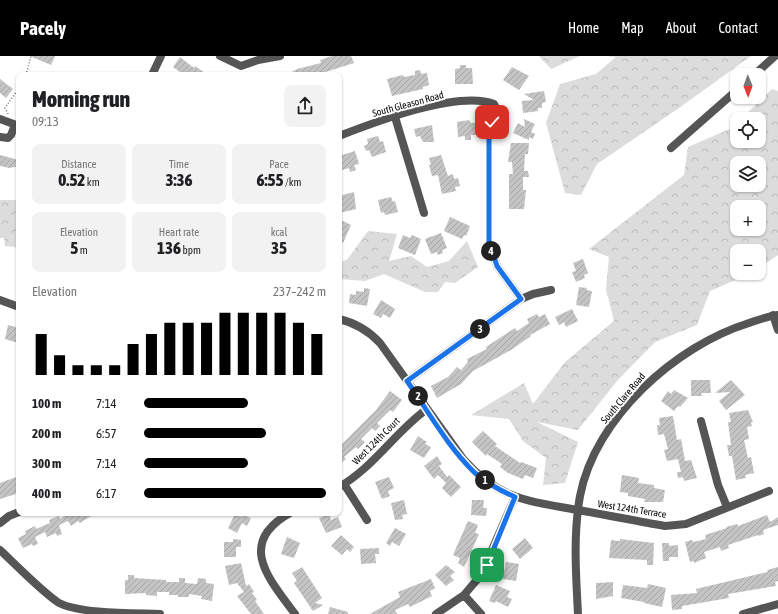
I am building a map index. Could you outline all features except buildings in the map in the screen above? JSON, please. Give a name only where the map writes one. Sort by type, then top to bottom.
[{"type":"street","points":[[153,72],[161,56]]},
{"type":"street","points":[[220,56],[241,66],[258,60],[280,56]]},
{"type":"street","points":[[762,68],[775,56]]},
{"type":"street","points":[[671,148],[730,96]]},
{"type":"street","name":"South Gleason Road","points":[[342,135],[437,105],[473,100],[494,104],[496,108],[489,131],[489,242],[497,266],[521,299]]},
{"type":"street","points":[[395,117],[424,213]]},
{"type":"street","points":[[0,119],[16,125]]},
{"type":"street","points":[[0,137],[8,138],[12,135],[16,127]]},
{"type":"street","points":[[407,381],[521,299],[533,294],[551,290]]},
{"type":"street","points":[[0,300],[16,306]]},
{"type":"street","points":[[775,315],[778,330]]},
{"type":"street","name":"South Clare Road","points":[[578,614],[575,548],[580,495],[590,464],[612,423],[650,380],[684,354],[730,329],[775,315]]},
{"type":"street","name":"West 124th Terrace","points":[[342,320],[360,326],[371,333],[380,343],[456,449],[476,473],[501,491],[515,497],[528,502],[665,526],[686,524],[769,490]]},
{"type":"street","name":"West 124th Court","points":[[342,485],[374,460],[413,419],[427,409]]},
{"type":"street","points":[[701,421],[718,485],[727,507]]},
{"type":"street","points":[[342,485],[367,520]]},
{"type":"street","points":[[436,614],[464,595],[477,581],[487,565],[515,497]]},
{"type":"street","points":[[0,523],[9,516],[16,513]]},
{"type":"street","points":[[285,516],[275,522],[267,530],[262,540],[260,552],[262,565],[267,576],[295,614]]},
{"type":"street","points":[[0,550],[60,603],[77,609],[115,613],[160,614]]},
{"type":"street","points":[[464,595],[481,614]]},
{"type":"street","points":[[743,614],[778,604]]},
{"type":"path","points":[[26,72],[31,56]]},
{"type":"path","points":[[12,116],[7,113],[5,108],[16,92]]},
{"type":"green space","points":[[539,56],[580,56],[551,69]]},
{"type":"green space","points":[[605,56],[751,56],[734,68],[730,68],[730,71],[679,108],[597,164],[581,195],[565,193],[546,123],[560,84],[596,74],[616,57]]},
{"type":"green space","points":[[772,89],[778,91],[778,255],[766,263],[766,244],[730,244],[730,280],[736,280],[710,291],[697,325],[655,342],[617,381],[578,430],[537,422],[578,442],[565,483],[543,485],[546,458],[523,441],[509,419],[471,415],[524,383],[533,404],[565,362],[614,321],[606,289],[609,257],[589,249],[684,175],[688,147],[730,129],[730,148],[766,148],[766,112],[748,112],[756,104],[766,104],[766,95]]},
{"type":"green space","points":[[0,200],[16,200],[16,248],[15,247],[5,246],[4,238],[0,238]]},
{"type":"green space","points":[[368,231],[397,234],[389,261],[411,256],[427,267],[449,261],[467,241],[478,267],[455,283],[445,282],[438,292],[425,292],[384,274],[365,281],[342,279],[342,261],[347,260]]},
{"type":"route","points":[[487,565],[515,497],[501,491],[476,473],[451,444],[407,381],[521,299],[497,266],[489,242],[489,131],[492,122]]}]
